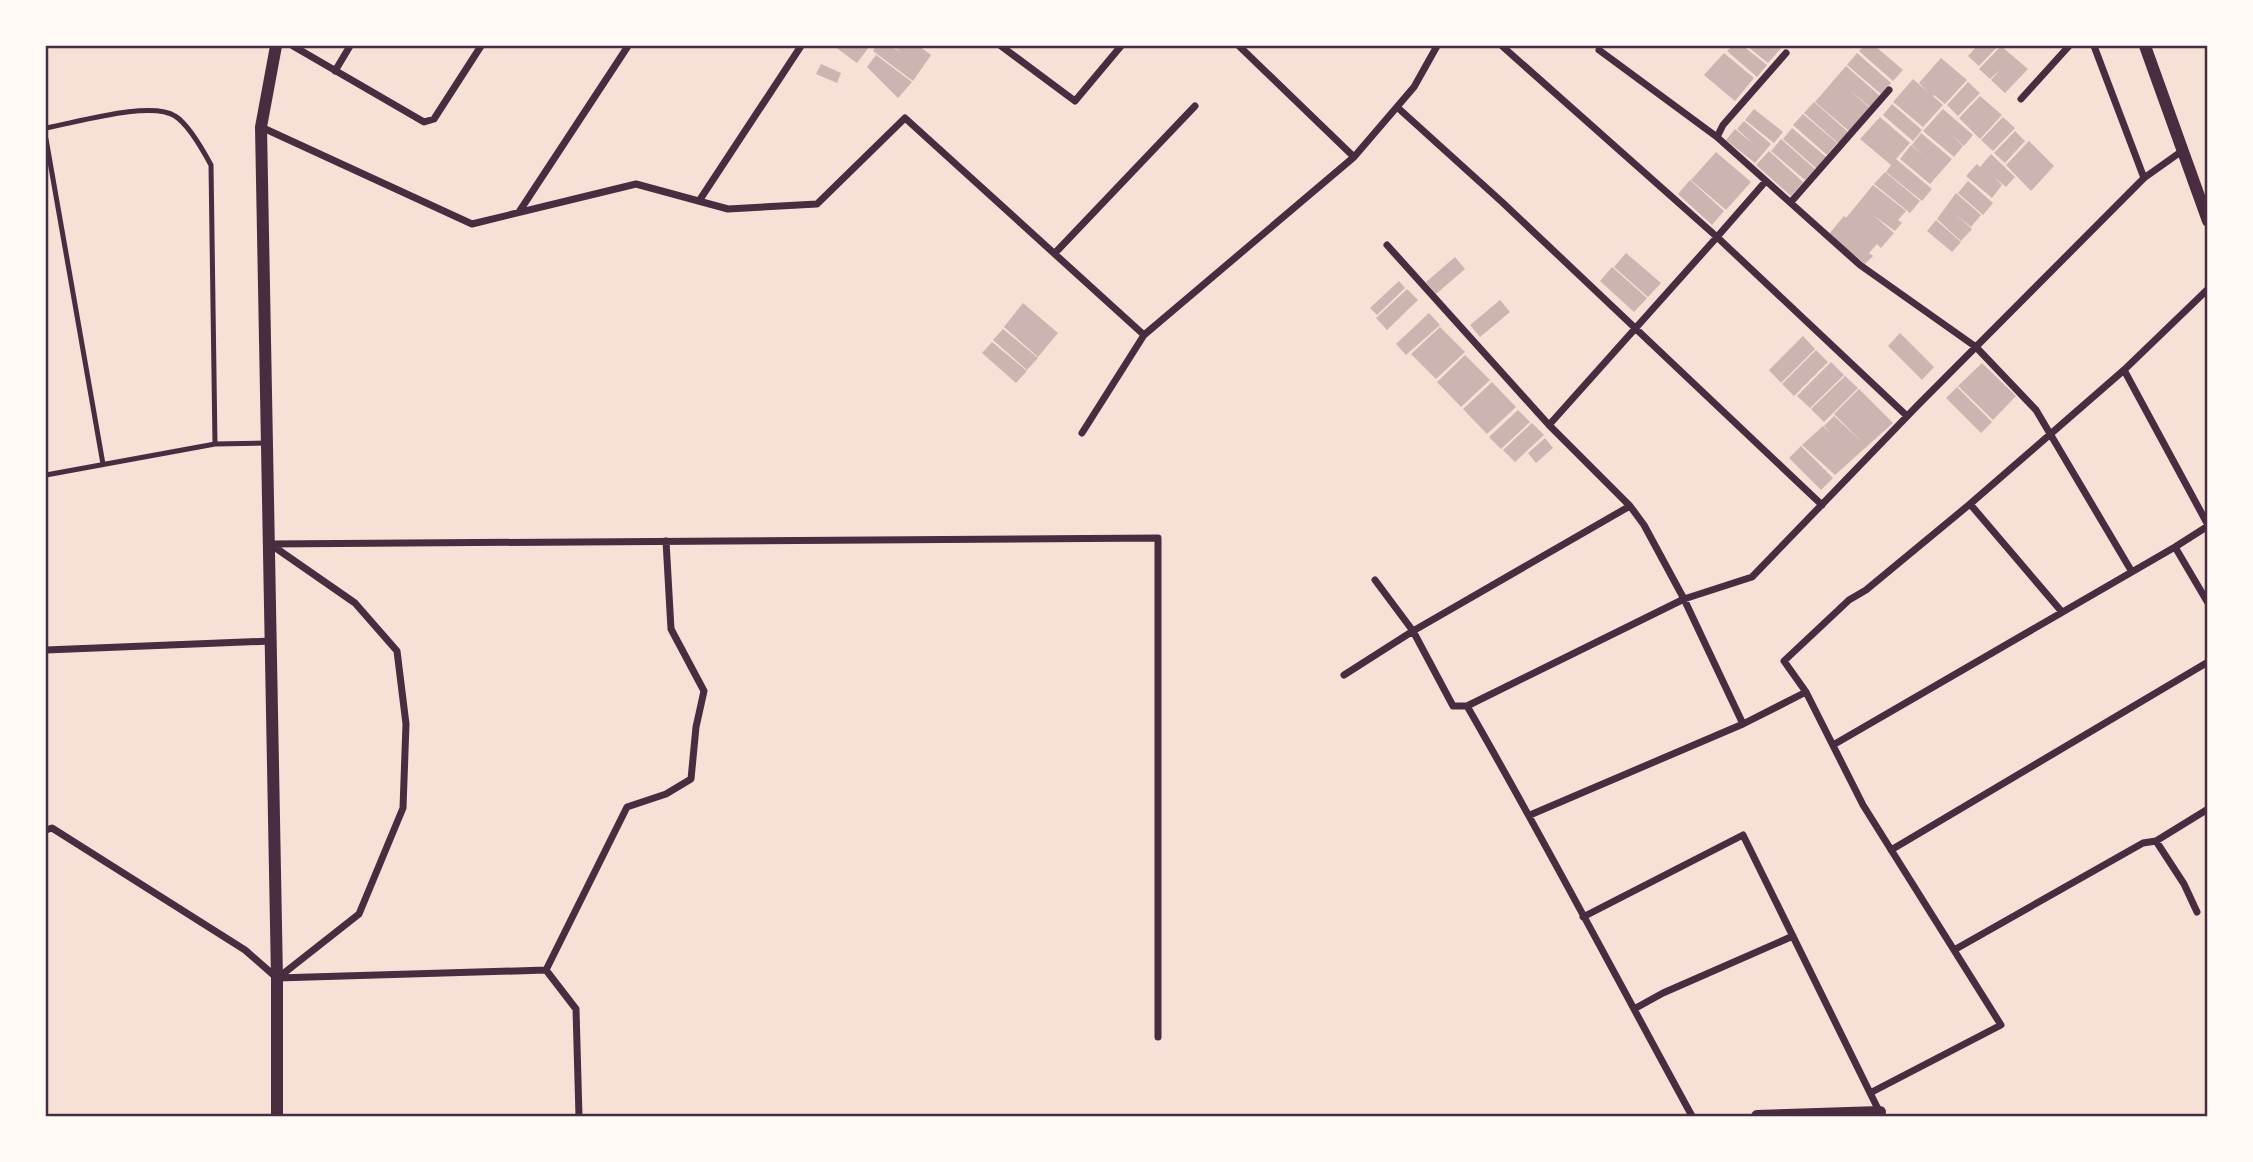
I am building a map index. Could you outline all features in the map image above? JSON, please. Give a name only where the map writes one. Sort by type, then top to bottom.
[{"type":"street","points":[[276,46],[261,127],[277,978],[277,1116]]},
{"type":"street","points":[[293,46],[425,122],[434,119],[481,46]]},
{"type":"street","points":[[335,71],[350,46]]},
{"type":"street","points":[[519,213],[628,46]]},
{"type":"street","points":[[699,201],[801,46]]},
{"type":"street","points":[[1001,46],[1074,101],[1121,46]]},
{"type":"street","points":[[1239,46],[1354,157]]},
{"type":"street","points":[[1082,433],[1143,335],[1354,157],[1414,87],[1437,46]]},
{"type":"street","points":[[1502,46],[1717,237],[1907,416]]},
{"type":"street","points":[[2021,99],[2069,46]]},
{"type":"street","points":[[2094,46],[2144,178]]},
{"type":"street","points":[[2144,46],[2207,221]]},
{"type":"street","points":[[1599,50],[1717,137],[1860,265],[1976,347],[2036,410],[2132,572]]},
{"type":"street","points":[[1717,137],[1723,125],[1786,53]]},
{"type":"street","points":[[1791,202],[1889,90]]},
{"type":"street","points":[[1055,254],[1195,106]]},
{"type":"street","points":[[1397,107],[1502,202],[1822,505]]},
{"type":"street","points":[[261,127],[472,225],[636,184],[728,209],[817,204],[905,118],[1143,335]]},
{"type":"street","points":[[1375,580],[1413,631],[1453,706],[1467,706],[1684,599],[1752,578],[1907,416],[2144,178],[2182,151]]},
{"type":"street","points":[[1549,425],[1765,182]]},
{"type":"street","points":[[1387,245],[1549,425],[1630,506],[1644,525],[1684,599],[1743,724]]},
{"type":"street","points":[[1870,1093],[2001,1024],[1863,805],[1806,692],[1784,661],[1849,600],[1867,590],[1970,504],[2124,370],[2207,289]]},
{"type":"street","points":[[1833,746],[2207,526],[2124,370]]},
{"type":"street","points":[[1970,504],[2062,612]]},
{"type":"street","points":[[1345,675],[1413,631],[1630,506]]},
{"type":"street","points":[[269,544],[1158,538],[1158,1037]]},
{"type":"street","points":[[546,970],[627,807],[666,794],[691,779],[696,727],[704,691],[670,629],[666,541]]},
{"type":"street","points":[[269,544],[355,603],[397,651],[406,724],[403,808],[359,914],[277,978]]},
{"type":"street","points":[[2175,547],[2207,603]]},
{"type":"street","points":[[46,650],[271,641]]},
{"type":"street","points":[[1891,850],[2207,662]]},
{"type":"street","points":[[1530,815],[1743,724],[1806,692]]},
{"type":"street","points":[[1467,706],[1530,815],[1692,1116]]},
{"type":"street","points":[[1954,950],[2143,844],[2156,841],[2207,809]]},
{"type":"street","points":[[46,830],[51,828],[245,950],[277,978],[546,970]]},
{"type":"street","points":[[1583,917],[1743,835],[1881,1114],[1757,1116]]},
{"type":"street","points":[[2156,841],[2184,884],[2197,912]]},
{"type":"street","points":[[1633,1009],[1663,993],[1793,936]]},
{"type":"street","points":[[546,970],[576,1009],[579,1116]]},
{"type":"lane","points":[[46,128],[146,108],[175,115],[199,144],[211,165],[215,444]]},
{"type":"lane","points":[[46,139],[103,464]]},
{"type":"lane","points":[[46,475],[215,444],[267,443]]},
{"type":"building","points":[[834,46],[866,46],[869,47],[857,63]]},
{"type":"building","points":[[876,46],[891,46],[902,53],[893,46],[919,46],[931,55],[913,81],[873,51]]},
{"type":"building","points":[[1732,46],[1743,46],[1767,65],[1757,77],[1727,51]]},
{"type":"building","points":[[1747,46],[1783,46],[1768,63]]},
{"type":"building","points":[[1864,46],[1875,46],[1903,70],[1893,81],[1859,51]]},
{"type":"building","points":[[1977,46],[1998,46],[1979,66],[1968,56]]},
{"type":"building","points":[[2001,46],[2028,69],[2005,93],[1991,80],[2000,70],[1990,79],[1979,69]]},
{"type":"building","points":[[1724,53],[1754,78],[1735,101],[1704,75]]},
{"type":"building","points":[[1857,53],[1891,83],[1881,94],[1847,65]]},
{"type":"building","points":[[876,55],[912,82],[898,98],[867,67]]},
{"type":"building","points":[[1941,58],[1967,80],[1945,104],[1933,96],[1943,105],[1923,127],[1893,102],[1913,79],[1929,93],[1919,83]]},
{"type":"building","points":[[821,64],[841,73],[837,83],[816,74]]},
{"type":"building","points":[[1846,66],[1880,96],[1870,107],[1846,87],[1870,108],[1849,131],[1815,102]]},
{"type":"building","points":[[1968,82],[1980,93],[1958,116],[1947,105]]},
{"type":"building","points":[[1980,96],[2002,115],[1980,139],[1959,118]]},
{"type":"building","points":[[1814,102],[1848,132],[1838,143],[1804,113]]},
{"type":"building","points":[[1892,104],[1922,130],[1913,141],[1883,115]]},
{"type":"building","points":[[1754,109],[1783,132],[1774,143],[1745,120]]},
{"type":"building","points":[[1943,109],[1973,135],[1964,146],[1949,133],[1963,146],[1954,157],[1923,131]]},
{"type":"building","points":[[1803,114],[1837,143],[1827,155],[1793,125]]},
{"type":"building","points":[[1880,117],[1910,143],[1896,159],[1932,189],[1922,201],[1886,172],[1891,165],[1860,139]]},
{"type":"building","points":[[2003,117],[2015,128],[1993,151],[1981,140]]},
{"type":"building","points":[[1744,121],[1771,144],[1755,163],[1726,140],[1735,129],[1756,146],[1737,129]]},
{"type":"building","points":[[1792,128],[1826,157],[1817,169],[1783,139]]},
{"type":"building","points":[[2015,131],[2025,141],[2005,163],[1994,153]]},
{"type":"building","points":[[1921,133],[1952,159],[1930,184],[1900,159],[1911,145],[1924,156],[1912,145]]},
{"type":"building","points":[[1781,139],[1815,169],[1805,180],[1771,151]]},
{"type":"building","points":[[2029,141],[2054,166],[2031,191],[2006,165]]},
{"type":"building","points":[[1769,151],[1803,182],[1791,196],[1756,165]]},
{"type":"building","points":[[1716,152],[1751,182],[1726,210],[1691,180]]},
{"type":"building","points":[[1991,154],[2015,177],[2006,187],[1994,177],[2002,185],[1992,198],[1966,176],[1977,164],[1980,167]]},
{"type":"building","points":[[1885,172],[1920,201],[1910,213],[1874,184]]},
{"type":"building","points":[[1690,180],[1724,211],[1712,225],[1678,194]]},
{"type":"building","points":[[1968,181],[1993,203],[1983,215],[1958,193]]},
{"type":"building","points":[[1873,185],[1906,211],[1898,220],[1902,223],[1895,231],[1873,215],[1894,233],[1881,248],[1877,244],[1869,253],[1873,256],[1865,264],[1829,234]]},
{"type":"building","points":[[1956,193],[1981,215],[1971,227],[1955,214],[1972,229],[1961,241],[1937,219]]},
{"type":"building","points":[[1936,220],[1961,242],[1952,252],[1927,231]]},
{"type":"building","points":[[1626,253],[1661,283],[1648,297],[1614,267]]},
{"type":"building","points":[[1455,257],[1465,269],[1436,294],[1426,282]]},
{"type":"building","points":[[1612,267],[1647,298],[1634,312],[1600,281]]},
{"type":"building","points":[[1399,281],[1405,288],[1377,315],[1370,308]]},
{"type":"building","points":[[1407,289],[1418,300],[1387,330],[1376,318]]},
{"type":"building","points":[[1500,300],[1510,312],[1480,337],[1470,325]]},
{"type":"building","points":[[1023,303],[1058,333],[1038,357],[1004,327]]},
{"type":"building","points":[[1429,313],[1440,325],[1406,355],[1396,344]]},
{"type":"building","points":[[1440,327],[1465,352],[1436,379],[1411,354]]},
{"type":"building","points":[[1003,329],[1038,358],[1027,370],[993,340]]},
{"type":"building","points":[[1900,333],[1934,367],[1922,380],[1888,346]]},
{"type":"building","points":[[1803,336],[1815,349],[1781,383],[1769,370]]},
{"type":"building","points":[[992,342],[1027,371],[1016,383],[982,353]]},
{"type":"building","points":[[1816,350],[1828,362],[1794,396],[1782,384]]},
{"type":"building","points":[[1465,355],[1490,380],[1461,407],[1437,382]]},
{"type":"building","points":[[1831,362],[1844,375],[1810,408],[1797,396]]},
{"type":"building","points":[[1982,363],[2016,396],[1993,420],[1958,386]]},
{"type":"building","points":[[1845,376],[1858,388],[1824,422],[1811,409]]},
{"type":"building","points":[[1492,382],[1516,407],[1487,434],[1463,409]]},
{"type":"building","points":[[1957,387],[1992,422],[1981,433],[1946,398]]},
{"type":"building","points":[[1859,389],[1893,423],[1835,475],[1802,445],[1823,426],[1831,434],[1824,426],[1834,416],[1863,443],[1834,414]]},
{"type":"building","points":[[1518,410],[1530,422],[1501,449],[1489,437]]},
{"type":"building","points":[[1532,423],[1544,435],[1515,462],[1503,450]]},
{"type":"building","points":[[1545,438],[1553,448],[1536,463],[1528,453]]},
{"type":"building","points":[[1801,446],[1833,478],[1821,490],[1789,458]]}]
